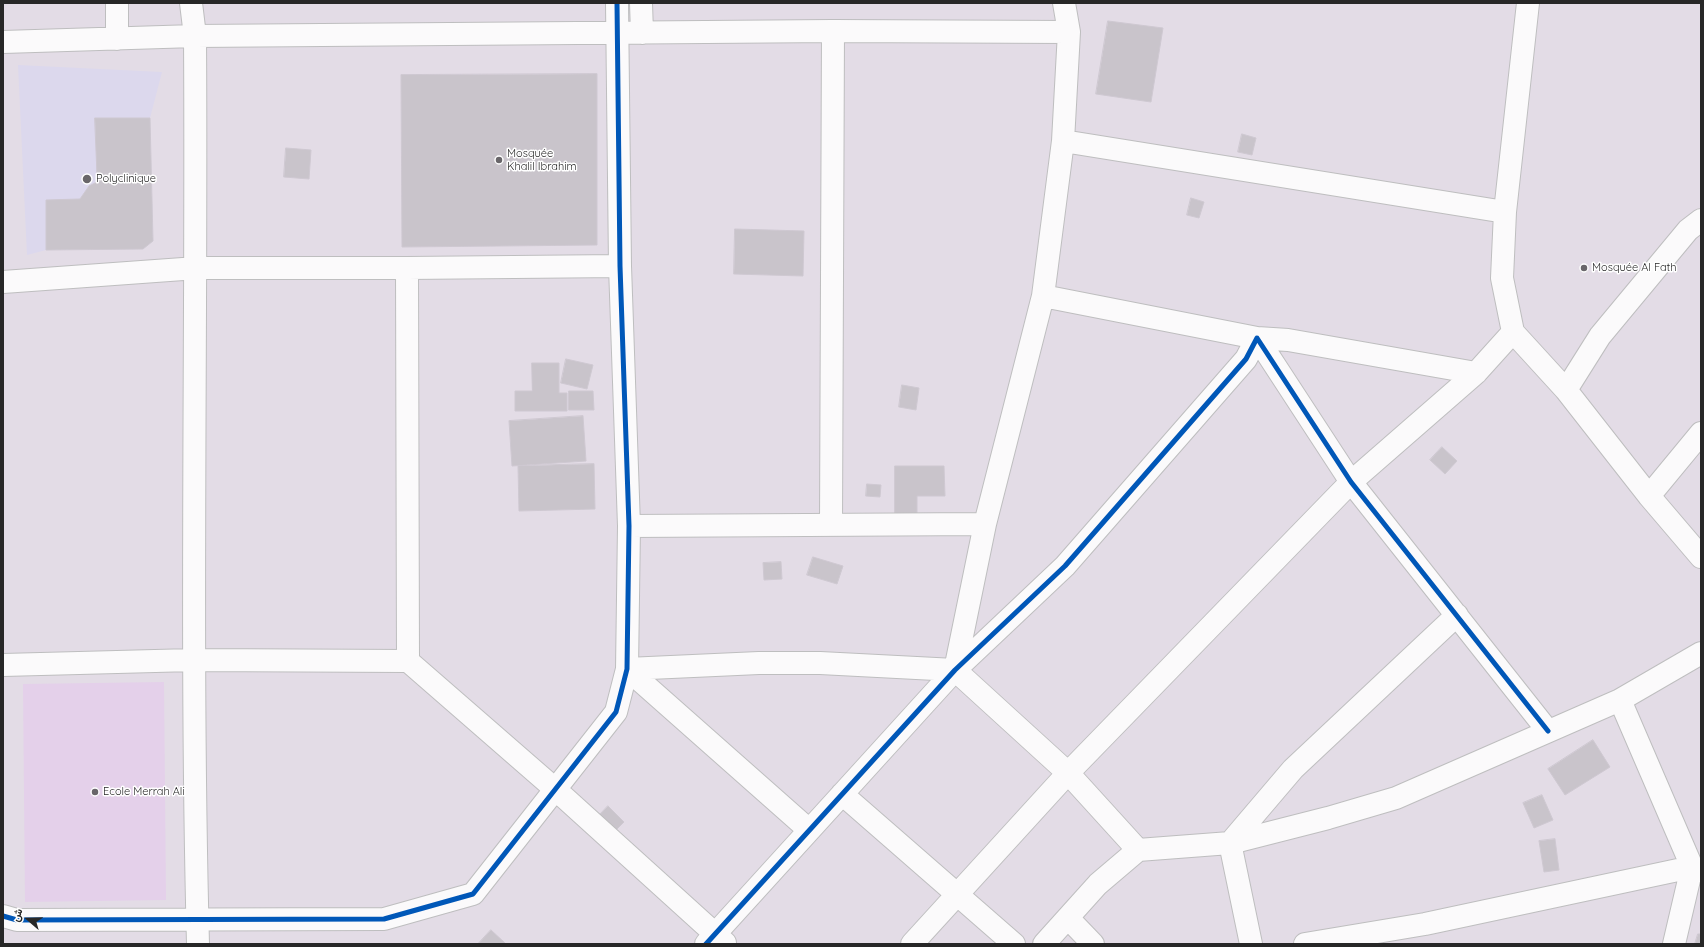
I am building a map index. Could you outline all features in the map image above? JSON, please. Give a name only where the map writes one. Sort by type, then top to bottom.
[{"type":"street","points":[[117,3],[117,39]]},
{"type":"street","points":[[191,3],[195,36],[197,268],[193,660],[198,944]]},
{"type":"street","points":[[3,916],[17,920],[384,919],[473,894],[616,712],[627,669],[629,526],[620,266],[617,3]]},
{"type":"street","points":[[641,3],[642,33]]},
{"type":"street","points":[[955,670],[985,524],[1043,296],[1063,141],[1069,32],[1064,3]]},
{"type":"street","points":[[1528,3],[1505,212],[1502,278],[1513,332],[1566,390],[1649,496],[1701,557]]},
{"type":"street","points":[[3,42],[195,36],[618,34],[833,31],[1069,32]]},
{"type":"street","points":[[831,525],[833,31]]},
{"type":"street","points":[[1063,141],[1505,212]]},
{"type":"street","points":[[1566,390],[1600,336],[1688,230],[1701,220]]},
{"type":"street","points":[[3,282],[197,268],[620,266]]},
{"type":"street","points":[[407,268],[408,661]]},
{"type":"street","points":[[1043,296],[1257,338],[1288,340],[1476,373]]},
{"type":"street","points":[[912,944],[1068,773],[1351,482],[1476,373],[1513,332]]},
{"type":"street","points":[[1257,338],[1351,482],[1458,615],[1548,731]]},
{"type":"street","points":[[3,665],[193,660],[408,661],[555,790],[715,941],[809,830],[955,670],[1065,566],[1246,359],[1257,338]]},
{"type":"street","points":[[1649,496],[1701,433]]},
{"type":"street","points":[[629,526],[985,524]]},
{"type":"street","points":[[1230,842],[1293,770],[1458,615]]},
{"type":"street","points":[[1044,944],[1098,884],[1138,850],[1230,842],[1396,798],[1620,700],[1701,653]]},
{"type":"street","points":[[627,669],[782,663],[955,670],[1068,773],[1138,850]]},
{"type":"street","points":[[627,669],[809,830]]},
{"type":"street","points":[[1620,700],[1696,869],[1674,944]]},
{"type":"street","points":[[842,794],[1014,944]]},
{"type":"street","points":[[1230,842],[1252,944]]},
{"type":"street","points":[[1305,944],[1408,936],[1696,869]]},
{"type":"street","points":[[1068,918],[1093,944]]},
{"type":"shaded area","name":"Polyclinique","points":[[18,65],[162,72],[150,118],[153,241],[143,249],[46,250],[27,255]]},
{"type":"shaded area","name":"Ecole Merrah Ali","points":[[164,682],[166,900],[25,902],[23,684]]},
{"type":"building","points":[[1108,21],[1163,28],[1151,102],[1096,94]]},
{"type":"building","name":"Mosquée Khalil Ibrahim","points":[[597,74],[597,245],[402,247],[401,75]]},
{"type":"building","points":[[95,118],[150,118],[153,241],[143,249],[46,250],[46,200],[80,199],[89,186],[97,182]]},
{"type":"building","points":[[1242,134],[1256,138],[1252,155],[1238,152]]},
{"type":"building","points":[[286,148],[311,150],[309,179],[284,177]]},
{"type":"building","points":[[1191,198],[1204,202],[1199,218],[1187,215]]},
{"type":"building","points":[[735,229],[804,231],[803,276],[734,274]]},
{"type":"building","points":[[566,359],[593,365],[587,389],[561,383]]},
{"type":"building","points":[[532,363],[559,363],[559,393],[567,393],[567,411],[515,411],[515,391],[532,391]]},
{"type":"building","points":[[902,385],[919,388],[916,410],[899,407]]},
{"type":"building","points":[[569,391],[593,391],[594,410],[569,410]]},
{"type":"building","points":[[583,416],[586,461],[512,466],[509,421]]},
{"type":"building","points":[[1442,447],[1457,461],[1445,474],[1430,460]]},
{"type":"building","points":[[594,464],[595,509],[519,511],[518,466]]},
{"type":"building","points":[[895,466],[944,466],[945,496],[917,496],[917,528],[895,528]]},
{"type":"building","points":[[867,484],[881,485],[880,497],[866,496]]},
{"type":"building","points":[[813,557],[843,566],[837,584],[807,575]]},
{"type":"building","points":[[781,562],[782,579],[764,580],[763,563]]},
{"type":"building","points":[[1593,740],[1610,767],[1565,795],[1548,769]]},
{"type":"building","points":[[1542,795],[1553,820],[1534,828],[1523,803]]},
{"type":"building","points":[[608,806],[624,822],[610,836],[594,821]]},
{"type":"building","points":[[1555,839],[1559,870],[1544,872],[1539,841]]},
{"type":"building","points":[[491,930],[505,943],[505,944],[478,944]]},
{"type":"building","points":[[1698,934],[1701,934],[1701,944],[1695,944]]},
{"type":"cycle path","points":[[3,916],[17,920],[384,919],[473,894],[616,712],[627,669],[629,526],[620,266],[617,3]]},
{"type":"cycle path","points":[[706,944],[955,670],[1065,566],[1246,359],[1257,338],[1351,482],[1548,731]]},
{"type":"place","name":"Mosquée Khalil Ibrahim","points":[[499,160]]},
{"type":"place","name":"Polyclinique","points":[[87,179]]},
{"type":"place","name":"Mosquée Al Fath","points":[[1584,268]]},
{"type":"place","name":"Ecole Merrah Ali","points":[[95,792]]}]
